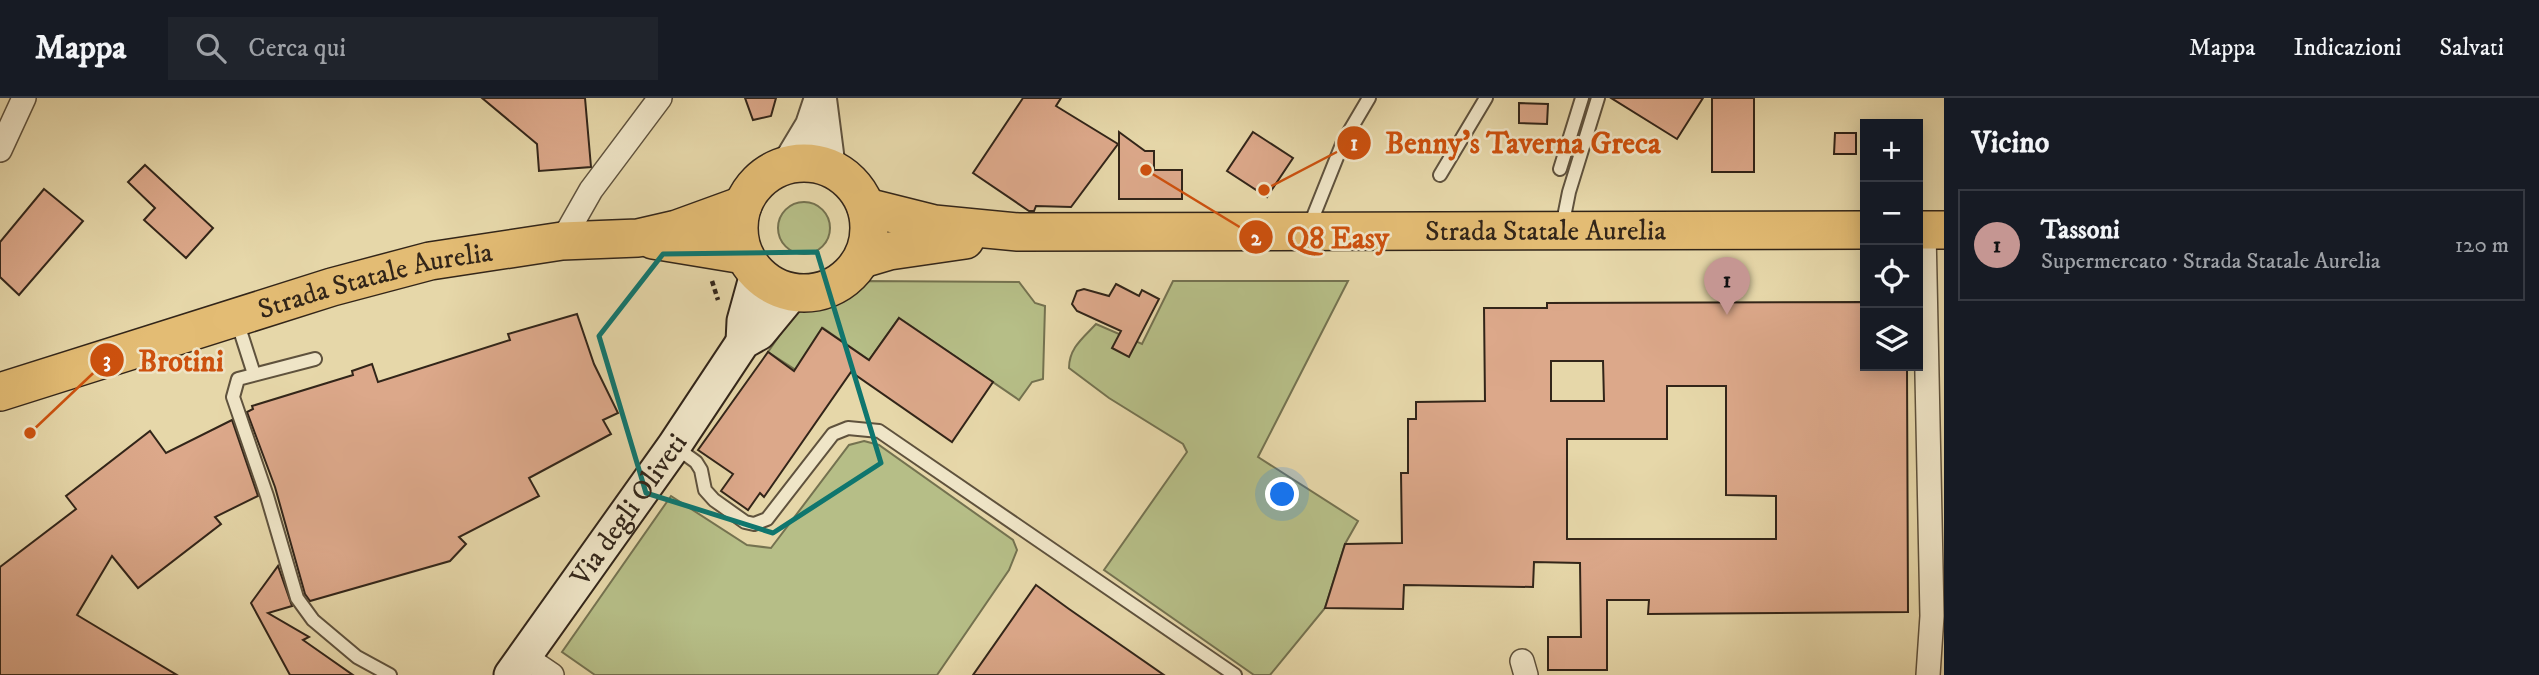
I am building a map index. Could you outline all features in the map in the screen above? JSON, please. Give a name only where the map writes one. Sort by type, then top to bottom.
[{"type":"main road","points":[[751,265],[739,239],[743,205],[753,187],[768,174],[786,165],[816,164],[846,178],[866,207],[870,225],[862,259],[850,275],[833,287],[813,293],[792,293]]},
{"type":"main road","name":"Strada Statale Aurelia","points":[[0,392],[332,286],[430,261],[562,241],[638,237],[689,225],[743,205]]},
{"type":"main road","name":"Strada Statale Aurelia","points":[[866,207],[934,223],[1018,232],[1860,230]]},
{"type":"main road","name":"Strada Statale Aurelia","points":[[862,259],[889,251],[1018,232]]},
{"type":"main road","name":"Strada Statale Aurelia","points":[[638,237],[751,265],[773,286],[792,293]]},
{"type":"main road","name":"Via degli Oliveti","points":[[743,342],[751,265]]},
{"type":"main road","name":"Via degli Oliveti","points":[[517,665],[674,446],[743,342],[759,333],[792,293]]},
{"type":"street","points":[[0,150],[24,98]]},
{"type":"street","points":[[562,241],[592,190],[660,98]]},
{"type":"street","points":[[786,165],[810,125],[821,98]]},
{"type":"street","points":[[821,98],[831,169]]},
{"type":"street","points":[[1928,675],[1932,615],[1929,230]]},
{"type":"street","points":[[517,665],[552,675]]},
{"type":"lane","points":[[1307,232],[1343,142],[1369,98]]},
{"type":"lane","points":[[1440,174],[1486,98]]},
{"type":"lane","points":[[1560,169],[1581,98]]},
{"type":"lane","points":[[1561,231],[1569,192],[1598,98]]},
{"type":"lane","points":[[236,317],[254,374]]},
{"type":"lane","points":[[315,359],[238,379],[233,397],[267,496],[297,598],[313,620],[357,657],[390,675]]},
{"type":"lane","points":[[674,446],[696,462],[701,470],[705,489],[714,500],[745,522],[754,524],[767,519],[833,434],[848,428],[863,427],[879,431],[1235,675]]},
{"type":"path","points":[[710,274],[721,308]]},
{"type":"highlighted area","points":[[817,252],[881,463],[773,533],[646,493],[599,336],[663,254]]},
{"type":"green space","points":[[804,202],[814,204],[822,210],[828,218],[828,238],[822,246],[814,252],[804,254],[794,252],[786,246],[780,238],[778,228],[780,218],[786,210],[794,204]]},
{"type":"green space","points":[[864,281],[1019,282],[1035,303],[1045,306],[1043,379],[1032,382],[1019,400],[899,318],[869,360],[823,328],[799,372],[768,352],[795,313],[845,299]]},
{"type":"green space","points":[[1173,281],[1348,281],[1258,457],[1358,521],[1345,544],[1325,608],[1270,675],[1254,675],[1104,570],[1187,452],[1183,444],[1109,398],[1069,368],[1071,355],[1096,324],[1142,344]]},
{"type":"green space","points":[[864,441],[879,445],[1013,540],[1017,550],[1009,570],[937,675],[595,675],[562,652],[671,496],[747,545],[771,548],[849,445]]},
{"type":"building","points":[[482,98],[585,98],[591,167],[539,171],[537,144]]},
{"type":"building","points":[[745,98],[776,98],[771,116],[753,120]]},
{"type":"building","points":[[1023,98],[1061,98],[1056,106],[1118,144],[1071,207],[1036,206],[1034,211],[1029,211],[973,173]]},
{"type":"building","points":[[1611,98],[1703,98],[1677,139]]},
{"type":"building","points":[[1712,98],[1754,98],[1754,172],[1712,172]]},
{"type":"building","points":[[1519,103],[1548,104],[1547,124],[1519,123]]},
{"type":"building","points":[[1119,132],[1145,151],[1154,151],[1154,170],[1182,170],[1182,199],[1119,199]]},
{"type":"building","points":[[1253,132],[1293,158],[1267,197],[1227,171]]},
{"type":"building","points":[[1835,133],[1856,133],[1856,154],[1834,154]]},
{"type":"building","points":[[145,165],[213,228],[186,258],[144,220],[155,208],[128,182]]},
{"type":"building","points":[[44,189],[83,221],[19,295],[0,277],[0,242]]},
{"type":"building","points":[[1116,284],[1139,296],[1142,290],[1159,299],[1129,357],[1112,348],[1121,331],[1077,311],[1072,304],[1077,291],[1084,289],[1109,296]]},
{"type":"building","points":[[1860,302],[1860,371],[1907,371],[1908,612],[1648,614],[1649,600],[1607,600],[1607,670],[1548,670],[1548,637],[1581,637],[1580,563],[1534,562],[1533,587],[1404,585],[1403,609],[1325,608],[1345,544],[1402,543],[1401,473],[1408,473],[1408,419],[1416,419],[1416,402],[1485,401],[1484,308],[1547,308],[1547,303]],"holes":[[[1551,361],[1603,361],[1604,401],[1551,401]],[[1667,386],[1726,386],[1726,495],[1776,496],[1776,539],[1567,539],[1567,439],[1667,439]]]},
{"type":"building","points":[[577,314],[594,364],[618,413],[603,420],[611,434],[529,478],[539,496],[459,537],[466,544],[450,561],[310,601],[305,594],[275,487],[247,412],[253,409],[252,406],[353,375],[352,371],[372,364],[378,382],[510,340],[508,334]]},
{"type":"building","points":[[899,318],[993,382],[952,442],[851,372],[764,497],[760,493],[748,510],[721,491],[733,474],[698,450],[768,352],[794,371],[822,328],[869,360]]},
{"type":"building","points":[[232,420],[258,496],[215,517],[221,524],[138,588],[112,556],[77,615],[177,675],[0,675],[0,567],[76,509],[66,496],[150,431],[166,453]]},
{"type":"building","points":[[278,566],[292,606],[268,613],[309,637],[303,640],[353,675],[290,675],[251,603]]},
{"type":"building","points":[[1036,585],[1069,609],[1164,675],[973,675]]},
{"type":"place","name":"Q8 Easy","points":[[1146,170]]},
{"type":"place","name":"Benny's Taverna Greca","points":[[1264,190]]},
{"type":"place","name":"Tassoni","points":[[1727,315]]},
{"type":"place","name":"Brotini","points":[[30,433]]}]
